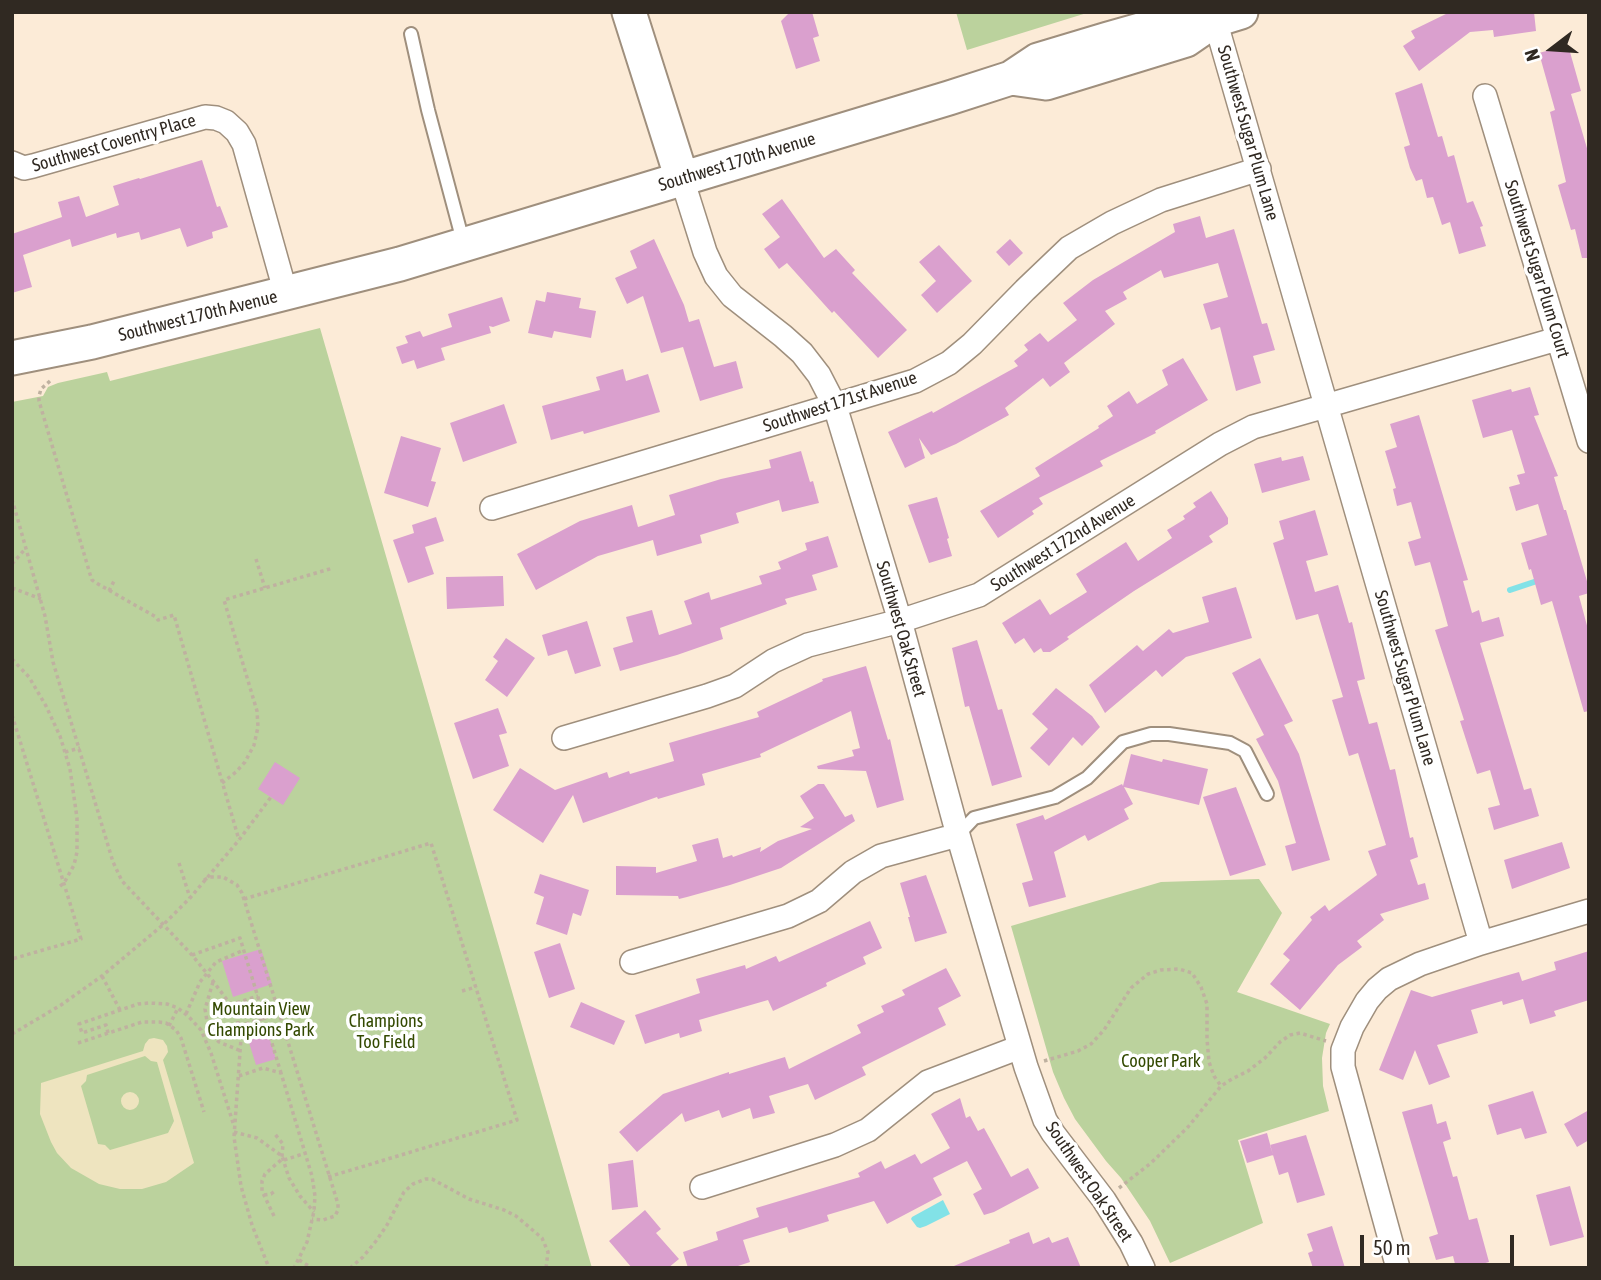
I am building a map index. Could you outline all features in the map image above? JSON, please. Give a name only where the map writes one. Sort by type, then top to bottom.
[{"type":"main road","name":"Southwest Oak Street","points":[[629,12],[682,179]]},
{"type":"main road","name":"Southwest 170th Avenue","points":[[12,358],[92,342],[286,294],[464,245],[1011,78],[1046,83],[1186,40],[1228,16]]},
{"type":"street","name":"Southwest Sugar Plum Lane","points":[[1228,16],[1259,169],[1481,943]]},
{"type":"street","name":"Southwest Sugar Plum Court","points":[[1485,96],[1589,441]]},
{"type":"street","name":"Southwest Coventry Place","points":[[12,163],[24,168],[33,166],[205,117],[217,116],[237,132],[244,144],[286,294]]},
{"type":"street","name":"Southwest 171st Avenue","points":[[492,508],[915,381],[949,363],[972,344],[1069,248],[1112,223],[1161,200],[1259,169]]},
{"type":"street","name":"Southwest Oak Street","points":[[682,179],[705,252],[716,276],[732,296],[802,353],[819,375],[835,406],[900,621],[958,835],[1023,1057],[1045,1120],[1104,1199],[1143,1268]]},
{"type":"street","name":"Southwest 172nd Avenue","points":[[564,738],[735,686],[774,660],[808,645],[900,621],[979,595],[1220,444],[1253,427],[1558,339]]},
{"type":"street","points":[[632,962],[788,916],[819,901],[853,872],[881,856],[958,835]]},
{"type":"street","points":[[1398,1268],[1343,1066],[1343,1050],[1352,1027],[1377,989],[1389,979],[1420,964],[1481,943],[1589,911]]},
{"type":"street","points":[[702,1187],[835,1145],[868,1130],[929,1082],[1023,1057]]},
{"type":"lane","points":[[411,34],[464,245]]},
{"type":"lane","points":[[958,835],[974,818],[1055,797],[1087,778],[1123,742],[1151,734],[1230,743],[1245,751],[1267,794]]},
{"type":"path","points":[[50,381],[41,389],[39,401],[92,580],[158,620],[174,615],[239,840]]},
{"type":"path","points":[[12,499],[46,616],[53,662],[113,862],[122,880],[213,981],[237,1018],[242,1038],[234,1130]]},
{"type":"path","points":[[12,564],[26,548]]},
{"type":"path","points":[[256,559],[265,588]]},
{"type":"path","points":[[222,783],[245,762],[254,745],[258,727],[257,711],[224,600],[333,568]]},
{"type":"path","points":[[109,591],[114,581]]},
{"type":"path","points":[[12,588],[41,599]]},
{"type":"path","points":[[12,659],[39,692],[65,752],[75,802],[77,835],[74,865],[59,887]]},
{"type":"path","points":[[12,715],[81,939],[12,960]]},
{"type":"path","points":[[65,752],[80,748]]},
{"type":"path","points":[[12,1034],[61,1005],[102,976],[163,924],[190,898],[271,797]]},
{"type":"path","points":[[244,899],[432,843],[517,1120],[328,1177]]},
{"type":"path","points":[[179,863],[190,898]]},
{"type":"path","points":[[204,880],[210,877],[230,880],[237,885],[249,910],[338,1204],[335,1216],[329,1220],[312,1219]]},
{"type":"path","points":[[192,955],[240,938],[244,950],[312,1176],[314,1212],[307,1242],[294,1268]]},
{"type":"path","points":[[186,1014],[206,973],[218,960],[244,950]]},
{"type":"path","points":[[1023,1057],[1078,1051],[1091,1044],[1104,1030],[1131,988],[1148,974],[1179,968],[1192,973],[1208,1004],[1209,1062],[1221,1086]]},
{"type":"path","points":[[102,976],[120,1010]]},
{"type":"path","points":[[213,981],[205,1009],[208,1027],[219,1042],[241,1051]]},
{"type":"path","points":[[462,991],[476,987]]},
{"type":"path","points":[[230,1005],[258,996]]},
{"type":"path","points":[[108,1033],[106,1025],[82,1033],[79,1024],[149,1003],[178,1008],[201,1030],[211,1053],[234,1130],[241,1186],[252,1226],[269,1268]]},
{"type":"path","points":[[169,1026],[178,1008]]},
{"type":"path","points":[[239,1026],[265,1017]]},
{"type":"path","points":[[78,1043],[142,1022],[166,1023],[176,1030],[181,1038],[204,1112]]},
{"type":"path","points":[[201,1030],[208,1027]]},
{"type":"path","points":[[1104,1199],[1136,1176],[1188,1127],[1221,1086],[1248,1071],[1280,1042],[1290,1035],[1300,1033],[1328,1042]]},
{"type":"path","points":[[239,1076],[263,1068],[281,1073]]},
{"type":"path","points":[[234,1130],[257,1138],[283,1158]]},
{"type":"path","points":[[274,1133],[283,1144],[283,1158],[289,1178],[314,1212]]},
{"type":"path","points":[[274,1216],[264,1195],[262,1181],[265,1174],[283,1158],[306,1153]]},
{"type":"path","points":[[349,1268],[363,1257],[376,1241],[404,1192],[413,1184],[432,1179],[469,1199],[516,1216],[537,1232],[546,1244],[548,1252],[545,1268]]},
{"type":"path","points":[[264,1195],[276,1190]]},
{"type":"path","points":[[299,1260],[312,1268]]},
{"type":"green space","points":[[956,12],[1090,12],[967,50]]},
{"type":"green space","name":"Mountain View Champions Park","points":[[320,328],[592,1268],[12,1268],[12,402],[43,396],[48,387],[58,383],[107,372],[110,381]]},
{"type":"green space","name":"Cooper Park","points":[[1259,879],[1282,913],[1237,992],[1330,1024],[1322,1058],[1323,1086],[1329,1111],[1238,1140],[1263,1223],[1170,1263],[1150,1221],[1121,1178],[1075,1119],[1064,1098],[1053,1072],[1011,926],[1161,882]]},
{"type":"sand","points":[[149,1039],[163,1040],[167,1046],[168,1052],[163,1060],[194,1163],[166,1182],[142,1189],[120,1189],[99,1184],[71,1168],[57,1153],[40,1114],[41,1083],[143,1051]],"holes":[[[145,1056],[157,1062],[174,1121],[168,1133],[110,1150],[105,1145],[98,1144],[81,1086],[87,1075]]]},
{"type":"sand","points":[[130,1092],[136,1095],[139,1101],[136,1107],[130,1110],[124,1107],[121,1101],[124,1095]]},
{"type":"water","points":[[943,1200],[950,1214],[926,1226],[917,1227],[912,1217]]},
{"type":"building","points":[[790,12],[812,12],[819,36],[813,38],[820,61],[796,69],[781,21]]},
{"type":"building","points":[[1450,12],[1534,12],[1536,31],[1494,37],[1493,30],[1470,32],[1419,71],[1403,46],[1415,38],[1411,31]]},
{"type":"building","points":[[1568,45],[1581,91],[1571,94],[1589,155],[1589,258],[1582,258],[1575,229],[1571,230],[1558,185],[1566,182],[1550,112],[1555,110],[1539,53]]},
{"type":"building","points":[[1422,83],[1438,137],[1442,136],[1448,157],[1454,155],[1467,203],[1473,201],[1483,226],[1480,227],[1486,246],[1459,254],[1450,222],[1442,225],[1433,197],[1427,198],[1422,179],[1416,181],[1410,168],[1404,147],[1410,145],[1395,93]]},
{"type":"building","points":[[202,160],[217,207],[220,206],[228,227],[212,232],[213,238],[187,247],[180,228],[141,240],[139,232],[117,238],[116,233],[72,247],[70,239],[23,255],[32,287],[12,293],[12,234],[62,217],[58,202],[79,196],[86,217],[119,205],[113,186]]},
{"type":"building","points":[[782,199],[824,258],[836,249],[855,270],[852,273],[907,330],[878,358],[787,263],[779,269],[764,249],[780,237],[762,214]]},
{"type":"building","points":[[1200,216],[1206,238],[1234,229],[1262,324],[1267,323],[1275,350],[1253,356],[1261,383],[1236,391],[1220,327],[1211,330],[1203,304],[1228,297],[1218,263],[1164,278],[1161,270],[1123,292],[1127,299],[1105,311],[1115,324],[1064,363],[1070,372],[1050,387],[1043,378],[1005,408],[1009,415],[931,455],[919,438],[925,458],[905,468],[888,432],[932,411],[933,413],[1018,366],[1014,361],[1028,350],[1024,345],[1040,333],[1048,342],[1077,320],[1063,303],[1093,280],[1175,232],[1173,224]]},
{"type":"building","points":[[654,239],[689,322],[699,319],[714,367],[736,361],[743,388],[700,401],[683,347],[661,353],[643,296],[627,304],[615,278],[637,268],[630,251]]},
{"type":"building","points":[[1010,239],[1023,253],[1009,266],[996,252]]},
{"type":"building","points":[[939,245],[972,281],[937,313],[921,295],[936,281],[919,262]]},
{"type":"building","points":[[547,292],[581,298],[579,308],[596,311],[591,338],[554,331],[552,338],[528,333],[536,300],[545,302]]},
{"type":"building","points":[[502,297],[510,321],[489,326],[491,333],[441,348],[445,360],[417,369],[414,360],[402,364],[396,347],[408,343],[405,336],[420,331],[423,337],[452,327],[448,314]]},
{"type":"building","points":[[1183,358],[1208,400],[1155,431],[1156,433],[1100,461],[1103,466],[1039,498],[1043,504],[1032,511],[1034,514],[998,538],[980,511],[1040,476],[1035,468],[1099,428],[1098,426],[1113,416],[1107,406],[1129,391],[1137,404],[1168,385],[1162,370]]},
{"type":"building","points":[[623,369],[626,381],[648,374],[660,412],[584,434],[583,431],[551,440],[542,406],[600,390],[596,377]]},
{"type":"building","points":[[1530,387],[1539,415],[1534,416],[1558,476],[1554,477],[1589,588],[1589,593],[1579,596],[1589,633],[1589,711],[1584,712],[1552,601],[1541,605],[1521,543],[1547,535],[1538,504],[1516,511],[1509,487],[1520,484],[1517,475],[1525,473],[1512,430],[1483,438],[1472,400],[1511,389],[1512,392]]},
{"type":"building","points":[[504,404],[517,443],[463,462],[450,423]]},
{"type":"building","points":[[1419,415],[1468,580],[1463,581],[1472,613],[1479,610],[1482,622],[1499,617],[1504,636],[1480,643],[1524,790],[1531,788],[1539,816],[1494,830],[1488,808],[1500,805],[1490,770],[1477,774],[1460,721],[1464,720],[1435,630],[1448,626],[1442,604],[1430,562],[1415,566],[1408,542],[1421,538],[1411,502],[1397,506],[1393,489],[1396,488],[1385,451],[1397,447],[1390,424]]},
{"type":"building","points":[[401,436],[441,448],[431,481],[436,482],[428,507],[384,493]]},
{"type":"building","points":[[801,451],[819,503],[782,512],[779,500],[736,513],[739,523],[700,535],[702,543],[657,556],[653,540],[598,556],[536,590],[517,554],[580,521],[632,505],[638,527],[675,515],[669,495],[721,479],[771,468],[769,460]]},
{"type":"building","points":[[1303,456],[1310,480],[1262,493],[1254,464],[1281,457],[1282,461]]},
{"type":"building","points":[[1211,491],[1228,518],[1228,524],[1209,536],[1213,542],[1134,591],[1067,637],[1069,639],[1050,652],[1043,652],[1041,648],[1034,653],[1024,638],[1015,644],[1002,623],[1040,599],[1050,615],[1087,592],[1076,574],[1126,542],[1138,561],[1172,538],[1167,530],[1185,519],[1183,516],[1196,507],[1193,503]]},
{"type":"building","points":[[937,497],[952,556],[929,563],[908,505]]},
{"type":"building","points":[[1315,510],[1328,555],[1306,561],[1315,592],[1338,585],[1349,623],[1352,622],[1365,679],[1357,681],[1369,724],[1377,722],[1390,770],[1395,769],[1410,838],[1413,837],[1418,857],[1410,860],[1418,885],[1425,883],[1429,899],[1380,914],[1384,920],[1357,941],[1362,947],[1338,965],[1300,1010],[1270,984],[1290,960],[1283,954],[1312,920],[1310,917],[1325,905],[1329,911],[1377,875],[1368,851],[1386,845],[1358,753],[1349,756],[1332,700],[1343,697],[1318,614],[1296,620],[1273,543],[1284,539],[1279,521]]},
{"type":"building","points":[[436,517],[444,541],[425,547],[434,574],[408,583],[393,540],[414,533],[412,525]]},
{"type":"building","points":[[828,536],[838,567],[812,575],[817,590],[785,599],[787,604],[720,628],[723,639],[620,671],[613,648],[633,642],[626,617],[652,610],[659,635],[692,624],[684,601],[709,592],[711,600],[762,584],[759,576],[781,569],[778,562],[807,550],[805,543]]},
{"type":"building","points":[[503,576],[504,606],[447,609],[446,577]]},
{"type":"building","points":[[1236,587],[1252,638],[1186,657],[1162,677],[1156,670],[1105,713],[1089,685],[1137,645],[1143,651],[1169,629],[1173,633],[1209,622],[1202,597]]},
{"type":"building","points":[[587,621],[601,666],[575,674],[567,650],[548,656],[542,635]]},
{"type":"building","points":[[506,638],[535,658],[507,697],[485,680],[498,661],[493,657]]},
{"type":"building","points":[[977,640],[998,710],[1002,709],[1022,777],[992,786],[969,706],[965,707],[952,648]]},
{"type":"building","points":[[1260,658],[1293,721],[1284,725],[1299,754],[1330,860],[1292,871],[1285,846],[1296,843],[1278,781],[1256,739],[1264,735],[1232,673]]},
{"type":"building","points":[[866,666],[888,740],[890,739],[904,800],[877,808],[866,771],[818,769],[817,766],[854,756],[852,750],[860,748],[851,711],[760,754],[761,757],[702,774],[705,785],[658,799],[657,797],[583,823],[573,795],[543,843],[493,810],[520,768],[555,790],[607,772],[609,778],[629,771],[630,774],[674,761],[669,743],[759,717],[757,712],[823,681],[822,679]]},
{"type":"building","points":[[1056,688],[1092,716],[1100,727],[1082,746],[1073,737],[1049,766],[1030,748],[1048,729],[1032,714]]},
{"type":"building","points":[[498,708],[507,733],[499,735],[509,766],[473,779],[454,723]]},
{"type":"building","points":[[1131,754],[1208,769],[1199,805],[1124,787],[1133,804],[1124,809],[1129,819],[1088,841],[1085,835],[1054,852],[1066,897],[1029,907],[1022,883],[1033,880],[1016,824],[1043,815],[1045,820],[1122,784],[1123,786]]},
{"type":"building","points":[[275,762],[300,778],[283,805],[258,789]]},
{"type":"building","points":[[818,784],[824,784],[845,817],[852,814],[855,821],[781,868],[679,899],[678,896],[616,895],[616,866],[656,867],[656,873],[697,861],[692,845],[718,838],[723,858],[733,857],[761,847],[760,852],[778,841],[812,829],[800,827],[814,818],[800,796]]},
{"type":"building","points":[[1236,787],[1266,865],[1230,876],[1203,797]]},
{"type":"building","points":[[1562,842],[1570,868],[1512,889],[1504,860]]},
{"type":"building","points":[[540,874],[589,890],[581,916],[573,913],[567,935],[536,924],[544,897],[534,893]]},
{"type":"building","points":[[926,875],[947,933],[915,942],[900,883]]},
{"type":"building","points":[[870,921],[882,948],[863,957],[866,964],[826,983],[827,986],[773,1011],[768,1000],[699,1020],[702,1031],[680,1038],[679,1033],[645,1044],[635,1015],[700,993],[696,979],[745,965],[746,969],[776,956],[779,962]]},
{"type":"building","points":[[560,943],[575,989],[549,998],[534,952]]},
{"type":"building","points":[[261,949],[272,984],[233,997],[222,961]]},
{"type":"building","points":[[1589,951],[1589,1000],[1554,1011],[1556,1016],[1530,1024],[1523,999],[1503,1005],[1502,1001],[1471,1010],[1478,1033],[1437,1045],[1450,1077],[1429,1085],[1415,1050],[1403,1080],[1379,1070],[1411,990],[1432,997],[1519,972],[1522,981],[1556,970],[1554,962]]},
{"type":"building","points":[[946,968],[961,996],[938,1008],[946,1025],[862,1067],[866,1075],[815,1100],[808,1084],[769,1096],[775,1113],[753,1119],[750,1108],[722,1118],[719,1110],[685,1122],[682,1113],[637,1152],[619,1132],[663,1094],[785,1057],[789,1069],[861,1033],[857,1025],[884,1012],[881,1006],[905,995],[902,990]]},
{"type":"building","points":[[581,1002],[625,1021],[614,1045],[570,1027]]},
{"type":"building","points":[[265,1024],[276,1059],[256,1065],[245,1030]]},
{"type":"building","points":[[1533,1091],[1547,1133],[1525,1139],[1521,1128],[1497,1135],[1488,1105]]},
{"type":"building","points":[[960,1098],[966,1118],[970,1116],[978,1131],[984,1128],[1011,1177],[1028,1168],[1039,1188],[984,1215],[973,1194],[982,1189],[967,1161],[933,1178],[942,1195],[887,1224],[874,1201],[827,1215],[829,1221],[800,1230],[789,1233],[787,1227],[743,1240],[750,1262],[732,1268],[688,1268],[683,1252],[718,1240],[716,1232],[759,1217],[756,1208],[860,1177],[858,1173],[881,1161],[885,1169],[915,1154],[921,1164],[950,1148],[931,1114]]},
{"type":"building","points":[[1432,1104],[1437,1124],[1446,1121],[1451,1139],[1443,1142],[1453,1177],[1457,1176],[1469,1220],[1477,1218],[1489,1262],[1468,1268],[1456,1268],[1453,1256],[1436,1260],[1429,1237],[1438,1234],[1402,1112]]},
{"type":"building","points":[[1589,1110],[1589,1140],[1577,1147],[1564,1124]]},
{"type":"building","points":[[1267,1133],[1273,1155],[1247,1163],[1240,1141]]},
{"type":"building","points":[[1306,1135],[1325,1195],[1297,1203],[1288,1172],[1279,1175],[1270,1145]]},
{"type":"building","points":[[633,1160],[638,1207],[612,1210],[608,1164]]},
{"type":"building","points":[[1570,1186],[1584,1237],[1550,1246],[1536,1195]]},
{"type":"building","points":[[645,1210],[661,1229],[656,1233],[679,1259],[668,1268],[632,1268],[609,1241]]},
{"type":"building","points":[[1332,1226],[1345,1268],[1313,1268],[1308,1253],[1313,1251],[1307,1234]]},
{"type":"building","points":[[1029,1232],[1033,1244],[1049,1237],[1052,1243],[1068,1237],[1081,1268],[949,1268],[1010,1243],[1009,1240]]},
{"type":"waterway","points":[[1510,590],[1540,580]]},
{"type":"park label","name":"Champions Too Field","points":[[386,1031]]}]
